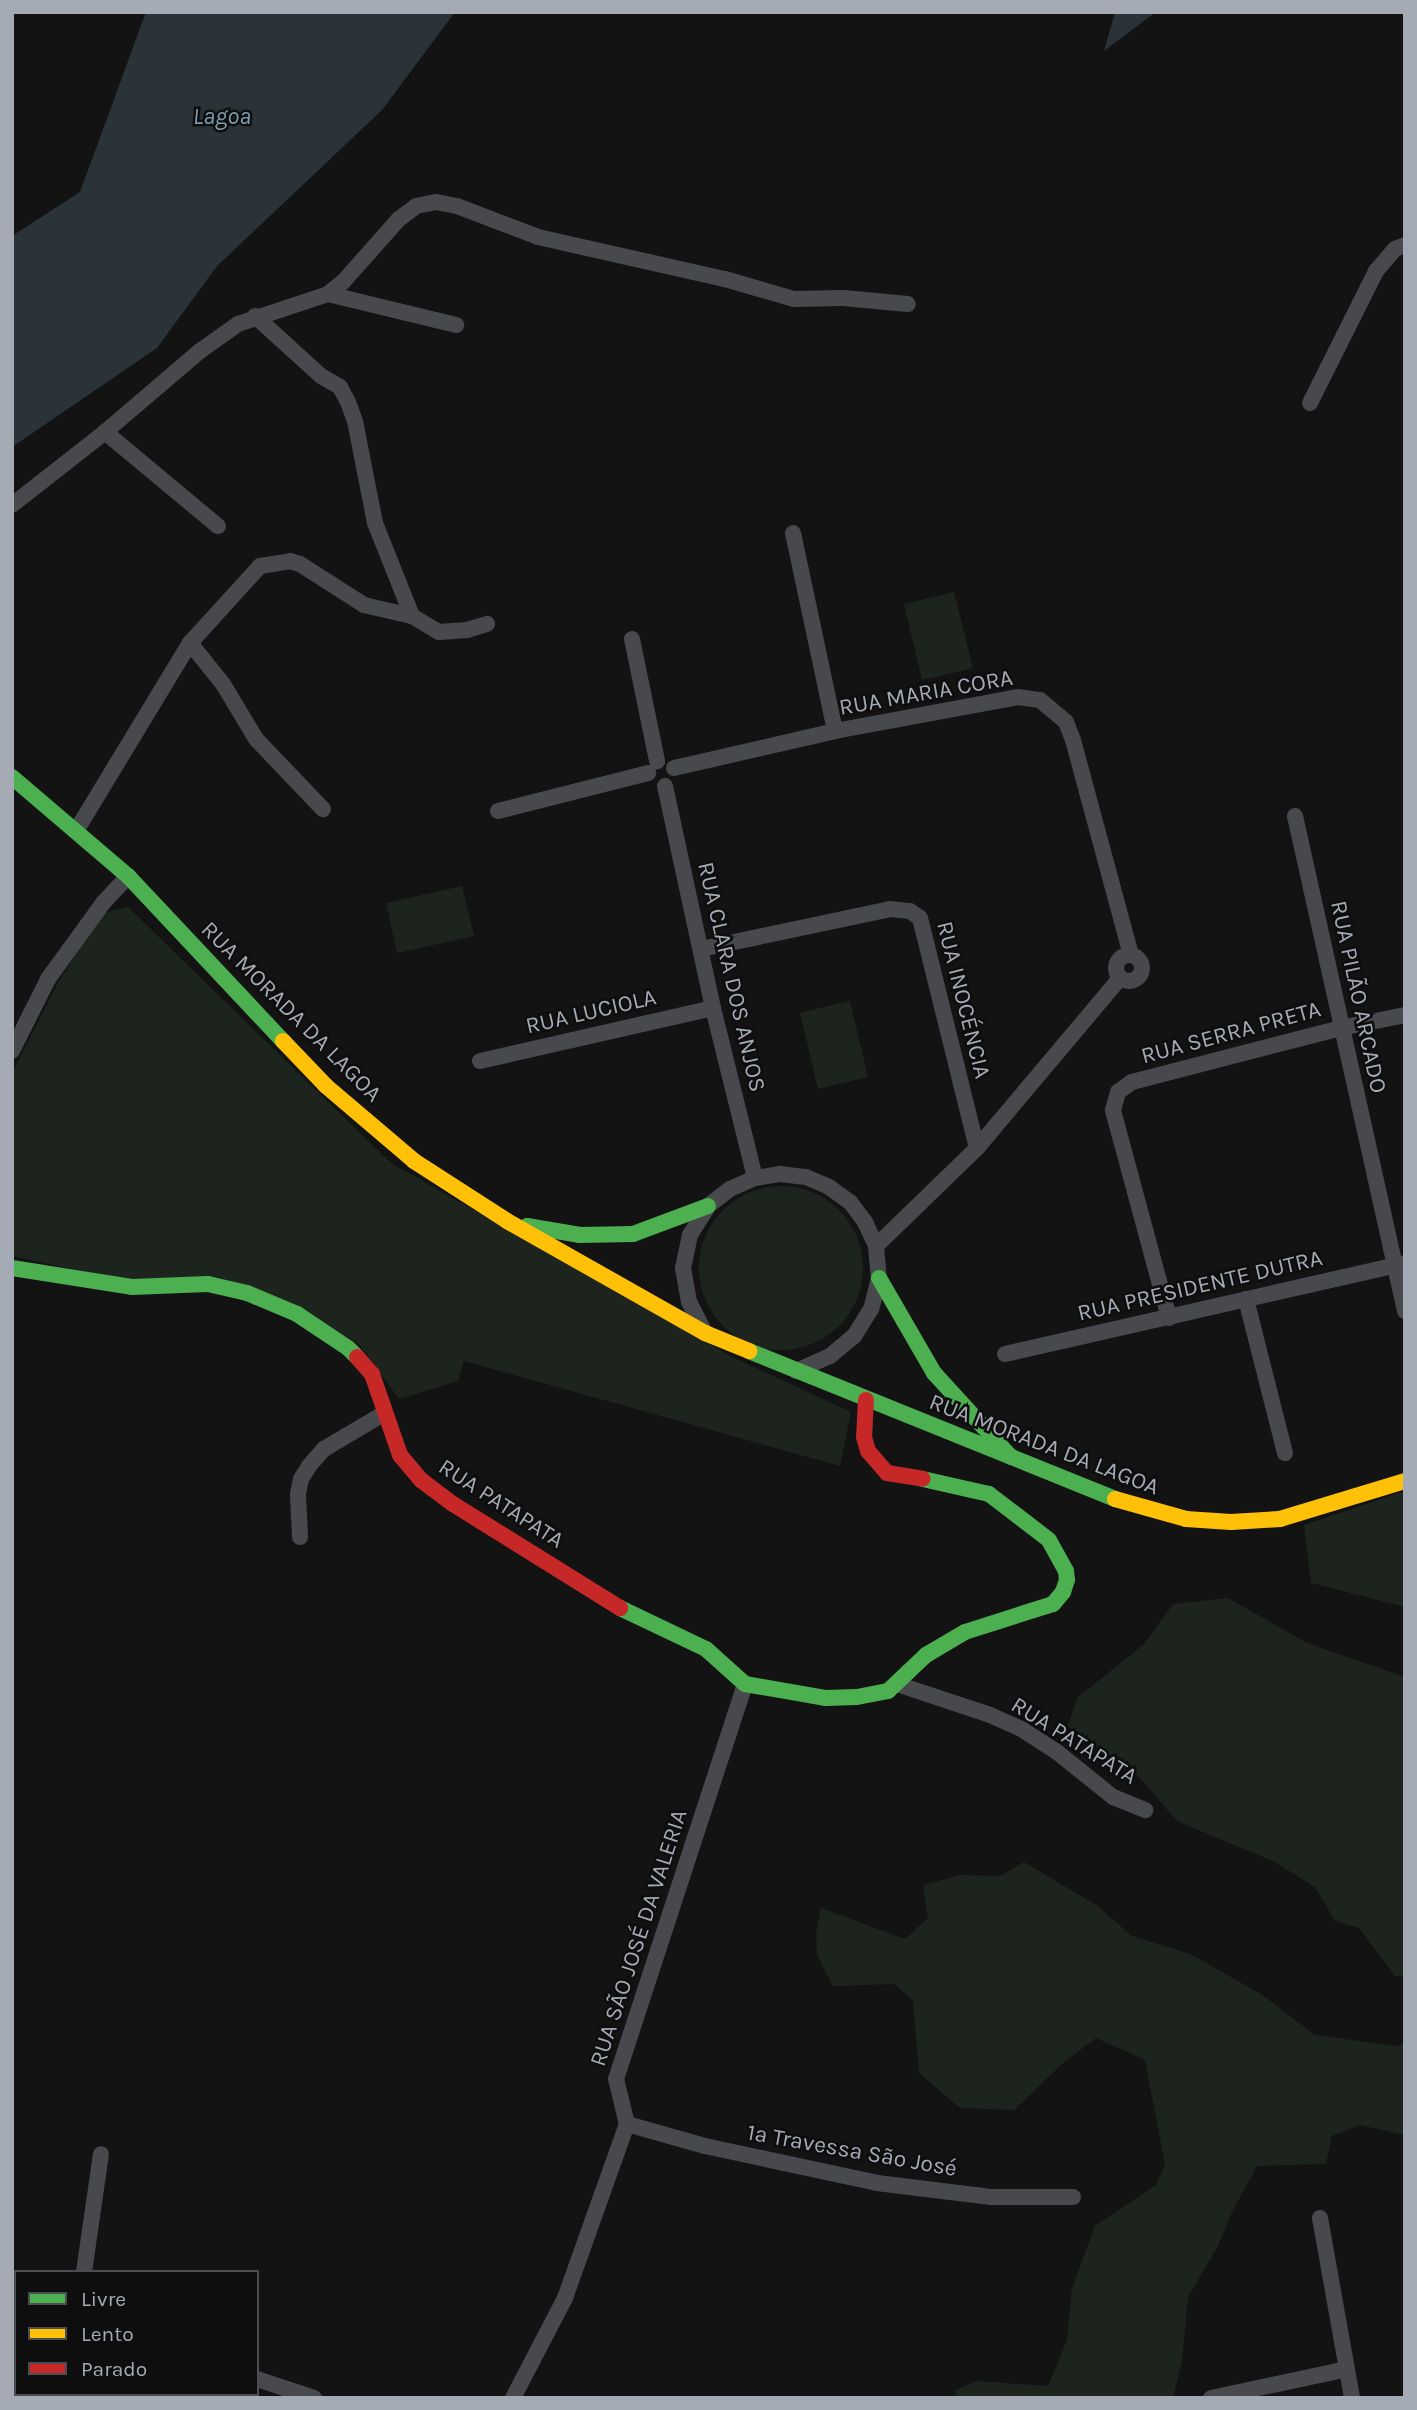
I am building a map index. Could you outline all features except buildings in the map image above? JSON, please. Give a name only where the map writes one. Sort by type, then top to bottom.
[{"type":"street","points":[[12,505],[105,432],[200,351],[255,316],[328,294],[359,267],[399,219],[416,206],[436,202],[488,215],[550,240],[725,279],[794,299],[843,298],[908,304]]},
{"type":"street","points":[[1310,403],[1376,271],[1395,250],[1405,245]]},
{"type":"street","points":[[328,294],[456,325]]},
{"type":"street","points":[[255,316],[321,376],[340,387],[348,402],[355,421],[376,523],[412,616]]},
{"type":"street","points":[[105,432],[218,526]]},
{"type":"street","points":[[793,533],[835,731]]},
{"type":"street","points":[[76,831],[190,643],[260,566],[276,562],[300,564],[365,605],[412,616],[439,632],[459,631],[487,624]]},
{"type":"street","points":[[498,811],[653,767],[667,761],[674,768],[674,778],[665,786],[653,782],[653,767],[632,639]]},
{"type":"street","points":[[190,643],[223,684],[256,739],[323,809]]},
{"type":"street","name":"RUA MARIA CORA","points":[[674,768],[835,731],[1018,697],[1040,700],[1054,709],[1066,722],[1131,954],[1119,958],[1115,969],[1120,978],[977,1147]]},
{"type":"street","name":"RUA MORADA DA LAGOA","points":[[12,777],[128,876],[326,1086],[414,1161],[507,1221],[705,1333],[1014,1461],[1144,1509],[1186,1519],[1231,1522],[1280,1519],[1405,1481]]},
{"type":"street","name":"RUA CLARA DOS ANJOS","points":[[665,786],[713,1008],[755,1178]]},
{"type":"street","name":"RUA PILÃO ARCADO","points":[[1295,816],[1341,1028],[1400,1264],[1405,1311]]},
{"type":"street","points":[[12,1051],[48,979],[103,903],[128,876]]},
{"type":"street","name":"RUA INOCÉNCIA","points":[[701,949],[890,909],[910,911],[920,918],[977,1147]]},
{"type":"street","name":"RUA LUCIOLA","points":[[480,1061],[713,1008]]},
{"type":"street","name":"RUA SERRA PRETA","points":[[1169,1318],[1113,1110],[1118,1092],[1132,1082],[1341,1028],[1405,1015]]},
{"type":"street","points":[[876,1246],[977,1147]]},
{"type":"street","points":[[507,1221],[551,1231],[605,1236],[660,1226],[708,1206],[730,1189],[755,1178],[780,1174],[806,1177],[829,1187],[850,1202],[866,1222],[876,1246],[879,1278],[871,1309],[854,1336],[830,1356],[796,1371]]},
{"type":"street","points":[[705,1333],[689,1302],[683,1268],[690,1235],[708,1206]]},
{"type":"street","name":"RUA PRESIDENTE DUTRA","points":[[1005,1354],[1400,1264]]},
{"type":"street","name":"RUA PATAPATA","points":[[12,1268],[132,1287],[208,1284],[247,1293],[298,1314],[348,1348],[372,1374],[380,1393],[383,1414],[400,1455],[421,1480],[453,1504],[493,1526],[621,1608],[706,1649],[745,1684]]},
{"type":"street","points":[[879,1278],[934,1373],[1014,1461]]},
{"type":"street","points":[[1246,1299],[1285,1453]]},
{"type":"street","points":[[745,1684],[825,1698],[873,1695],[888,1691],[926,1655],[965,1632],[1053,1604],[1063,1592],[1067,1580],[1066,1571],[1049,1540],[989,1494],[944,1482],[887,1473],[868,1451],[863,1437],[866,1400]]},
{"type":"street","points":[[300,1537],[298,1494],[301,1479],[309,1465],[324,1449],[383,1414]]},
{"type":"street","name":"RUA SÃO JOSÉ DA VALERIA","points":[[627,2124],[616,2079],[745,1684]]},
{"type":"street","name":"RUA PATAPATA","points":[[897,1684],[990,1715],[1023,1730],[1057,1752],[1113,1797],[1146,1810]]},
{"type":"street","points":[[513,2398],[565,2298],[627,2124]]},
{"type":"street","name":"1ª Travessa São José","points":[[627,2124],[705,2146],[877,2183],[991,2197],[1073,2197]]},
{"type":"street","points":[[84,2270],[101,2154]]},
{"type":"street","points":[[1320,2218],[1352,2398]]},
{"type":"street","points":[[1210,2398],[1347,2369]]},
{"type":"street","points":[[259,2380],[314,2398]]},
{"type":"shaded area","points":[[954,592],[973,668],[922,680],[904,604]]},
{"type":"shaded area","points":[[462,886],[474,936],[397,953],[386,903]]},
{"type":"shaded area","points":[[128,907],[391,1163],[732,1357],[851,1412],[840,1466],[464,1361],[458,1381],[399,1399],[360,1345],[293,1305],[132,1282],[12,1256],[12,1073],[59,981],[103,913]]},
{"type":"shaded area","points":[[850,1001],[868,1077],[818,1089],[800,1013]]},
{"type":"shaded area","points":[[781,1186],[812,1192],[839,1210],[857,1237],[863,1268],[857,1299],[839,1326],[812,1344],[781,1350],[750,1344],[723,1326],[705,1299],[699,1268],[705,1237],[723,1210],[750,1192]]},
{"type":"shaded area","points":[[1405,1491],[1405,1607],[1311,1583],[1304,1525]]},
{"type":"shaded area","points":[[1228,1598],[1307,1643],[1405,1677],[1405,1976],[1395,1976],[1359,1928],[1335,1921],[1315,1887],[1275,1862],[1177,1821],[1140,1778],[1068,1726],[1077,1698],[1144,1644],[1173,1604]]},
{"type":"shaded area","points":[[1024,1862],[1096,1905],[1132,1936],[1190,1954],[1261,1994],[1315,2035],[1397,2046],[1405,2043],[1405,2135],[1360,2125],[1332,2136],[1326,2164],[1257,2166],[1232,2212],[1218,2246],[1188,2297],[1182,2361],[1173,2398],[959,2398],[954,2391],[976,2381],[1048,2386],[1067,2340],[1072,2288],[1095,2226],[1156,2185],[1165,2165],[1145,2060],[1096,2038],[1063,2063],[1014,2110],[960,2108],[919,2073],[913,2000],[894,1984],[833,1986],[817,1955],[816,1934],[821,1908],[905,1939],[928,1918],[923,1885],[961,1875],[1000,1876]]},
{"type":"water","name":"Lagoa","points":[[146,12],[455,12],[382,110],[217,266],[157,348],[12,447],[12,236],[80,192]]},
{"type":"water","points":[[1115,12],[1156,12],[1104,51]]},
{"type":"traffic: fast","points":[[12,777],[128,876],[283,1041]]},
{"type":"traffic: fast","points":[[527,1226],[580,1235],[633,1234],[708,1206]]},
{"type":"traffic: fast","points":[[12,1268],[132,1287],[208,1284],[247,1293],[297,1314],[357,1357]]},
{"type":"traffic: fast","points":[[879,1278],[934,1373],[1011,1457]]},
{"type":"traffic: fast","points":[[749,1351],[1115,1499]]},
{"type":"traffic: fast","points":[[620,1608],[706,1649],[745,1684],[825,1698],[857,1697],[888,1691],[926,1655],[965,1632],[1053,1604],[1063,1592],[1067,1580],[1066,1571],[1049,1540],[989,1494],[923,1479]]},
{"type":"traffic: slow","points":[[283,1041],[326,1086],[414,1161],[507,1221],[705,1333],[749,1351]]},
{"type":"traffic: slow","points":[[1115,1499],[1186,1519],[1231,1522],[1280,1519],[1405,1481]]},
{"type":"traffic: jam","points":[[357,1357],[372,1374],[400,1455],[421,1480],[453,1504],[620,1608]]},
{"type":"traffic: jam","points":[[866,1400],[864,1437],[868,1451],[887,1473],[923,1479]]}]
